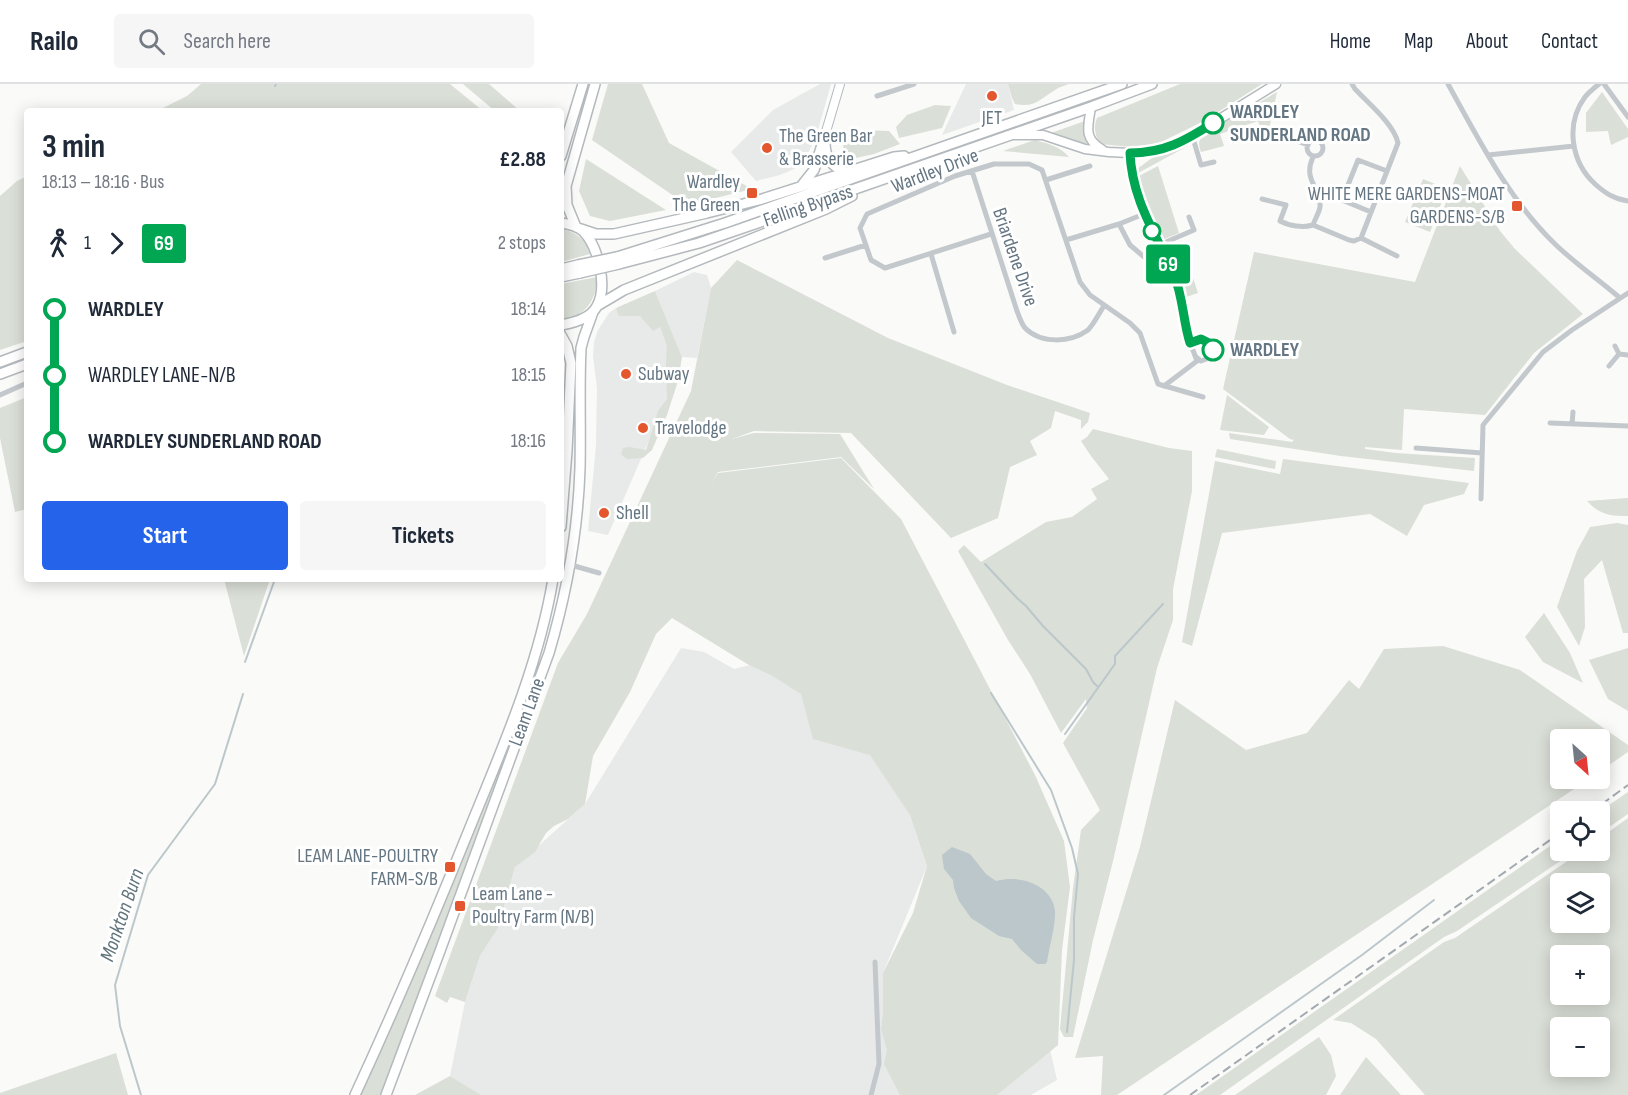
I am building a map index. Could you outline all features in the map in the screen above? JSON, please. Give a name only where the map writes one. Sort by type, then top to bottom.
[{"type":"highway","points":[[564,145],[583,84]]},
{"type":"highway","name":"Leam Lane","points":[[386,1095],[549,653],[571,564],[580,470],[581,348],[602,290],[594,249],[579,228],[567,205],[566,194],[567,177],[596,84]]},
{"type":"highway","name":"Felling Bypass","points":[[618,260],[1122,84]]},
{"type":"highway","name":"Felling Bypass","points":[[564,276],[579,269],[670,251],[737,230],[1152,84]]},
{"type":"highway","points":[[825,135],[827,157],[836,168],[845,173]]},
{"type":"highway","points":[[800,187],[814,170],[825,135]]},
{"type":"highway","points":[[564,224],[596,234],[608,235],[752,202],[894,158],[926,153]]},
{"type":"highway","points":[[564,324],[575,322],[624,290],[826,209],[889,177]]},
{"type":"highway","name":"Felling Bypass","points":[[564,269],[579,269]]},
{"type":"highway","points":[[564,340],[571,363],[564,489]]},
{"type":"highway","points":[[0,362],[24,353]]},
{"type":"highway","points":[[0,374],[24,365]]},
{"type":"highway","name":"Leam Lane","points":[[355,1095],[426,936],[513,722],[537,649],[552,582]]},
{"type":"main road","points":[[825,135],[840,84]]},
{"type":"main road","points":[[1009,135],[1044,135],[1085,149],[1104,151],[1143,153],[1162,150],[1192,135],[1276,84]]},
{"type":"main road","points":[[1091,107],[1089,136],[1096,146],[1104,151]]},
{"type":"street","points":[[887,84],[891,91]]},
{"type":"street","points":[[877,96],[914,84]]},
{"type":"street","points":[[1262,199],[1286,204],[1280,221],[1287,225],[1313,225],[1349,240],[1354,241],[1360,238],[1398,142],[1391,128],[1352,84]]},
{"type":"street","points":[[1448,84],[1488,155],[1529,215],[1555,244],[1620,298]]},
{"type":"street","points":[[1599,84],[1585,98],[1575,117],[1573,137],[1575,155],[1586,176],[1605,193],[1628,201]]},
{"type":"street","points":[[1604,84],[1628,117]]},
{"type":"street","points":[[1192,135],[1201,165],[1214,162]]},
{"type":"street","points":[[1286,137],[1308,145]]},
{"type":"street","points":[[1313,157],[1308,151],[1308,145],[1316,140],[1323,145],[1323,151],[1313,157],[1309,166],[1309,173],[1320,207],[1313,225]]},
{"type":"street","points":[[1488,155],[1574,146]]},
{"type":"street","points":[[1130,153],[1136,190],[1144,214],[1175,277],[1185,327],[1197,361],[1164,386]]},
{"type":"street","points":[[1371,212],[1342,200],[1358,160],[1387,171]]},
{"type":"street","name":"Wardley Drive","points":[[866,245],[860,228],[867,214],[955,176],[994,164],[1029,164],[1042,171],[1046,180]]},
{"type":"street","points":[[1090,166],[1046,180],[1080,282],[1090,295],[1130,322],[1140,333],[1158,384],[1203,397]]},
{"type":"street","name":"Briardene Drive","points":[[972,171],[991,234],[1024,327],[1034,335],[1050,340],[1070,338],[1088,329],[1104,306]]},
{"type":"street","points":[[1066,240],[1144,214]]},
{"type":"street","points":[[1159,245],[1194,230],[1189,217]]},
{"type":"street","points":[[1119,224],[1130,245],[1150,262]]},
{"type":"street","points":[[825,258],[866,245],[871,260],[885,268],[991,234]]},
{"type":"street","points":[[1360,238],[1397,256]]},
{"type":"street","points":[[931,254],[954,332]]},
{"type":"street","points":[[1481,499],[1484,425],[1543,352],[1628,293]]},
{"type":"street","points":[[1190,343],[1201,339],[1209,343],[1213,350],[1212,357],[1206,360],[1201,361],[1195,356]]},
{"type":"street","points":[[1615,346],[1619,354]]},
{"type":"street","points":[[1619,354],[1628,355]]},
{"type":"street","points":[[1609,366],[1619,354]]},
{"type":"street","points":[[0,395],[24,384]]},
{"type":"street","points":[[1572,424],[1573,412]]},
{"type":"street","points":[[1550,423],[1628,426]]},
{"type":"street","points":[[1416,448],[1482,453]]},
{"type":"street","points":[[571,564],[599,573]]},
{"type":"street","points":[[871,1095],[879,1064],[875,962]]},
{"type":"shaded area","points":[[201,84],[450,84],[479,108],[163,108],[187,96]]},
{"type":"shaded area","points":[[463,84],[489,84],[517,108],[491,108]]},
{"type":"shaded area","points":[[608,84],[642,84],[669,143],[752,189],[687,205],[592,140]]},
{"type":"shaded area","points":[[820,84],[831,84],[816,137],[808,153],[794,169],[756,181],[731,152],[773,110]]},
{"type":"shaded area","points":[[966,84],[1008,84],[1014,110],[942,135]]},
{"type":"shaded area","points":[[1008,84],[1069,84],[1037,102],[1022,105],[1015,104]]},
{"type":"shaded area","points":[[1180,84],[1262,84],[1204,121],[1157,144],[1131,147],[1100,144],[1095,131],[1097,118]]},
{"type":"shaded area","points":[[1277,92],[1266,144],[1258,121],[1220,134],[1224,146],[1201,152],[1199,142],[1205,134]]},
{"type":"shaded area","points":[[1602,92],[1628,129],[1628,137],[1611,145],[1608,131],[1586,132],[1586,113]]},
{"type":"shaded area","points":[[935,105],[951,106],[942,128],[899,138],[896,127],[907,115]]},
{"type":"shaded area","points":[[1085,121],[1084,137],[1088,146],[1051,133]]},
{"type":"shaded area","points":[[852,130],[889,131],[900,144],[874,154],[851,159],[843,151],[844,139]]},
{"type":"shaded area","points":[[1035,140],[1058,148],[1069,157],[1003,151]]},
{"type":"shaded area","points":[[1183,145],[1188,146],[1138,173],[1137,169],[1152,158]]},
{"type":"shaded area","points":[[586,159],[666,210],[610,221],[590,216],[579,191]]},
{"type":"shaded area","points":[[1158,166],[1179,233],[1162,240],[1137,177]]},
{"type":"shaded area","points":[[1460,166],[1500,231],[1515,249],[1583,314],[1534,353],[1485,415],[1404,409],[1402,450],[1365,447],[1365,449],[1396,453],[1475,458],[1474,471],[1341,456],[1230,439],[1229,433],[1292,442],[1294,440],[1223,389],[1254,252],[1415,282]]},
{"type":"shaded area","points":[[24,178],[24,342],[0,350],[0,196]]},
{"type":"shaded area","points":[[1423,179],[1447,189],[1430,232],[1405,222]]},
{"type":"shaded area","points":[[564,230],[580,237],[590,254],[564,261]]},
{"type":"shaded area","points":[[1181,241],[1198,293],[1186,297],[1167,247]]},
{"type":"shaded area","points":[[737,260],[888,338],[1007,385],[1090,413],[1088,422],[1081,429],[1081,420],[1055,411],[1051,428],[1030,441],[1037,455],[1010,467],[998,518],[951,538],[851,433],[754,431],[732,439],[754,433],[840,434],[874,489],[841,457],[718,472],[711,484],[718,473],[841,458],[901,519],[1035,775],[1064,841],[1070,887],[1062,950],[1058,1045],[997,1095],[900,1095],[884,1064],[887,1050],[881,1029],[883,973],[913,913],[927,866],[910,815],[870,755],[813,739],[801,694],[672,618],[656,634],[630,692],[593,756],[585,804],[568,819],[546,833],[535,852],[515,867],[498,928],[480,956],[465,1002],[450,997],[447,1003],[435,996],[558,663],[587,614],[691,391],[711,288]]},
{"type":"shaded area","points":[[694,272],[707,275],[711,288],[697,358],[682,357],[655,291]]},
{"type":"shaded area","points":[[597,277],[595,293],[588,306],[577,315],[564,319],[564,283]]},
{"type":"shaded area","points":[[655,291],[682,357],[678,381],[652,450],[643,458],[627,459],[621,454],[623,448],[646,450],[658,411],[667,399],[667,346],[660,327],[653,331],[640,316],[619,316],[616,308]]},
{"type":"shaded area","points":[[616,308],[640,316],[660,327],[667,346],[667,399],[608,535],[588,531],[596,445],[597,388],[593,356],[598,330],[609,313]]},
{"type":"shaded area","points":[[1227,395],[1269,427],[1264,435],[1220,430]]},
{"type":"shaded area","points":[[24,398],[24,510],[15,512],[0,438],[0,408]]},
{"type":"shaded area","points":[[1093,429],[1169,448],[1192,451],[1192,491],[1173,589],[1173,620],[1157,668],[1093,940],[1073,1037],[1064,1037],[1060,1029],[1073,888],[1081,830],[1100,810],[1063,743],[1087,708],[1086,699],[1061,733],[1030,674],[1008,640],[958,551],[964,545],[981,562],[1046,522],[1072,517],[1097,499],[1091,489],[1109,479],[1081,441]]},
{"type":"shaded area","points":[[1217,449],[1276,461],[1275,469],[1215,457]]},
{"type":"shaded area","points":[[1283,459],[1469,483],[1464,494],[1424,505],[1407,536],[1370,514],[1222,533],[1192,646],[1182,642],[1215,461],[1280,474]]},
{"type":"shaded area","points":[[1628,498],[1628,516],[1606,514],[1587,501]]},
{"type":"shaded area","points":[[1617,523],[1628,525],[1628,633],[1623,633],[1602,560],[1584,579],[1585,627],[1579,646],[1557,607],[1577,551],[1590,527]]},
{"type":"shaded area","points":[[225,582],[269,582],[244,656]]},
{"type":"shaded area","points":[[1544,613],[1570,653],[1583,683],[1543,662],[1525,637]]},
{"type":"shaded area","points":[[1443,646],[1520,670],[1605,729],[1550,729],[1550,789],[1574,789],[1556,801],[1550,801],[1550,805],[1117,1095],[1101,1095],[1103,1056],[1075,1058],[1140,847],[1175,700],[1246,750],[1307,733],[1349,680],[1359,689],[1384,649]]},
{"type":"shaded area","points":[[681,648],[704,652],[734,669],[786,656],[860,700],[910,815],[927,866],[883,973],[881,1029],[1034,979],[1057,1080],[1031,1095],[481,1095],[450,1076],[465,1002],[480,956],[498,928],[515,867],[585,804]]},
{"type":"shaded area","points":[[1628,648],[1628,711],[1608,699],[1589,660]]},
{"type":"shaded area","points":[[514,731],[516,733],[405,1036],[380,1095],[359,1095],[432,931]]},
{"type":"shaded area","points":[[1610,732],[1628,745],[1628,752],[1610,764]]},
{"type":"shaded area","points":[[1628,792],[1628,814],[1610,826],[1610,804]]},
{"type":"shaded area","points":[[1628,818],[1628,1095],[1425,1095],[1376,1039],[1351,1023],[1333,1020],[1444,942],[1455,938],[1567,861],[1610,861],[1610,831]]},
{"type":"shaded area","points":[[1550,846],[1550,861],[1560,861],[1457,931],[1444,937],[1220,1095],[1196,1095]]},
{"type":"shaded area","points":[[952,847],[970,854],[986,874],[996,881],[1024,880],[1039,886],[1050,897],[1055,916],[1045,964],[1037,964],[1012,939],[999,936],[971,918],[959,901],[953,880],[944,869],[942,855]]},
{"type":"shaded area","points":[[1319,1037],[1331,1055],[1336,1076],[1326,1095],[1235,1095]]},
{"type":"shaded area","points":[[116,1053],[128,1095],[0,1095],[0,1093]]},
{"type":"shaded area","points":[[1366,1057],[1401,1095],[1340,1095]]},
{"type":"shaded area","points":[[450,1076],[481,1095],[415,1095]]},
{"type":"waterway","points":[[985,564],[1086,669],[1098,687]]},
{"type":"waterway","name":"Monkton Burn","points":[[245,662],[274,582]]},
{"type":"waterway","points":[[1065,734],[1115,664],[1115,656],[1163,604]]},
{"type":"waterway","points":[[991,693],[1051,790],[1072,848],[1078,874],[1074,917],[1074,960],[1067,1032]]},
{"type":"waterway","name":"Monkton Burn","points":[[141,1095],[120,1026],[115,985],[148,875],[215,784],[243,694]]},
{"type":"waterway","points":[[1164,1095],[1362,955],[1434,900]]},
{"type":"railway","points":[[1606,801],[1628,785]]},
{"type":"railway","points":[[1190,1095],[1550,840]]},
{"type":"bus line","name":"69","points":[[1213,123],[1162,150],[1130,153],[1136,190],[1144,214],[1175,277],[1190,343],[1201,339],[1209,343],[1213,350]]},
{"type":"place","name":"JET","points":[[992,96]]},
{"type":"place","name":"WARDLEY SUNDERLAND ROAD","points":[[1213,123]]},
{"type":"place","name":"The Green Bar & Brasserie","points":[[767,148]]},
{"type":"place","name":"Wardley The Green","points":[[752,193]]},
{"type":"place","name":"WHITE MERE GARDENS-MOAT GARDENS-S/B","points":[[1517,206]]},
{"type":"place","name":"WARDLEY","points":[[1213,350]]},
{"type":"place","name":"Subway","points":[[626,374]]},
{"type":"place","name":"Travelodge","points":[[643,428]]},
{"type":"place","name":"Shell","points":[[604,513]]},
{"type":"place","name":"LEAM LANE-POULTRY FARM-S/B","points":[[450,867]]},
{"type":"place","name":"Leam Lane - Poultry Farm (N/B)","points":[[460,906]]}]
